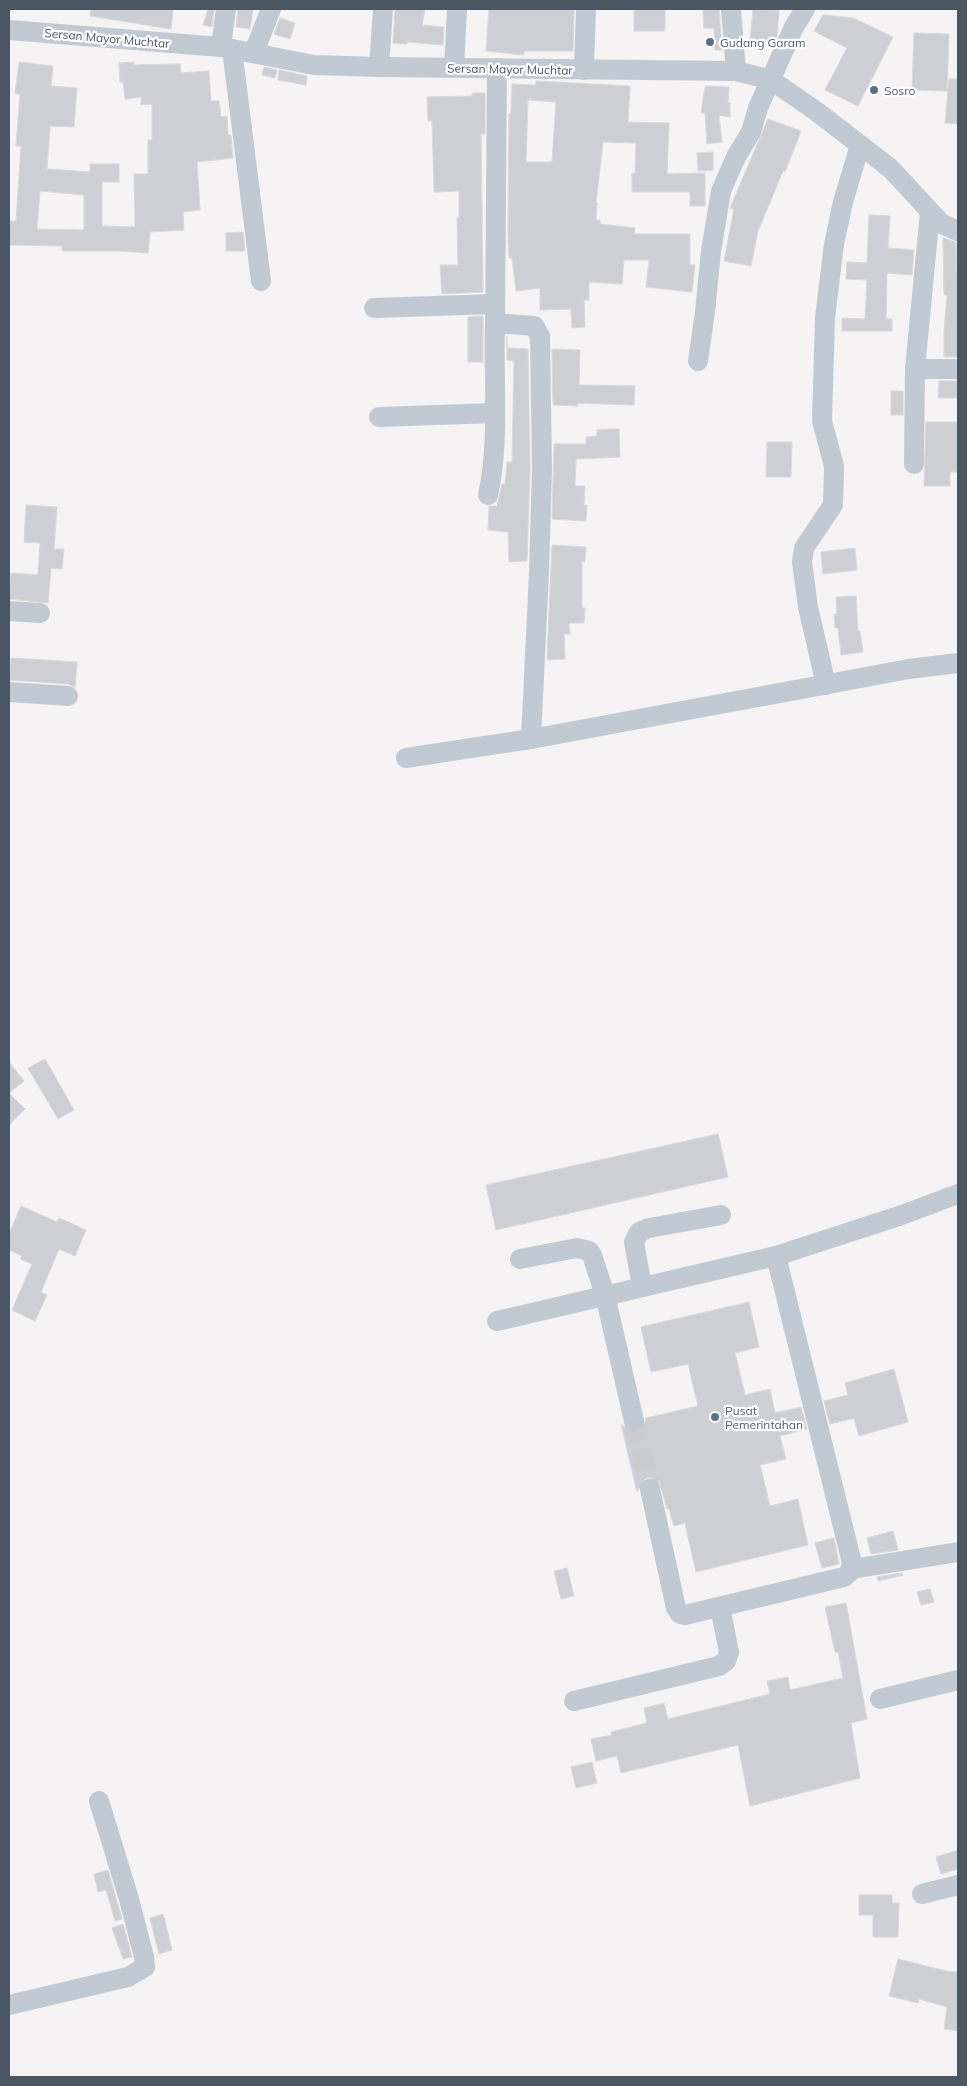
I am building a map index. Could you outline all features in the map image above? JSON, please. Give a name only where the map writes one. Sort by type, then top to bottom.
[{"type":"street","points":[[226,9],[226,48],[261,281]]},
{"type":"street","points":[[254,52],[270,9]]},
{"type":"street","points":[[379,67],[383,9]]},
{"type":"street","points":[[454,68],[457,9]]},
{"type":"street","points":[[584,70],[586,9]]},
{"type":"street","points":[[731,9],[736,71]]},
{"type":"street","points":[[698,361],[711,250],[722,191],[736,158],[751,132],[758,108],[794,27],[805,9]]},
{"type":"street","name":"Sersan Mayor Muchtar","points":[[9,30],[226,48],[314,65],[736,71],[771,80],[860,144],[890,168],[942,224],[958,231]]},
{"type":"street","points":[[488,495],[494,448],[497,68]]},
{"type":"street","points":[[826,685],[808,607],[802,562],[804,548],[833,505],[834,466],[822,420],[824,318],[834,244],[843,202],[860,144]]},
{"type":"street","points":[[914,464],[915,369],[930,212]]},
{"type":"street","points":[[374,308],[495,314],[534,326],[540,336],[542,468],[531,740]]},
{"type":"street","points":[[915,369],[958,369]]},
{"type":"street","points":[[379,416],[494,413]]},
{"type":"street","points":[[9,611],[40,612]]},
{"type":"street","points":[[406,758],[531,740],[909,669],[958,663]]},
{"type":"street","points":[[9,692],[68,696]]},
{"type":"street","points":[[497,1321],[776,1256],[899,1216],[958,1194]]},
{"type":"street","points":[[642,1286],[634,1242],[639,1232],[649,1228],[721,1216]]},
{"type":"street","points":[[520,1259],[577,1248],[589,1251],[592,1255],[605,1295],[634,1421]]},
{"type":"street","points":[[776,1256],[852,1569]]},
{"type":"street","points":[[650,1490],[677,1612],[685,1615],[844,1577],[852,1569],[958,1552]]},
{"type":"street","points":[[574,1701],[719,1666],[726,1660],[729,1652],[720,1607]]},
{"type":"street","points":[[880,1699],[958,1680]]},
{"type":"street","points":[[9,2005],[128,1977],[145,1968],[144,1957],[129,1899],[99,1802]]},
{"type":"street","points":[[922,1894],[958,1885]]},
{"type":"building","points":[[91,9],[173,9],[171,29],[90,16]]},
{"type":"building","points":[[208,9],[214,9],[212,27],[203,25]]},
{"type":"building","points":[[238,9],[253,9],[250,29],[236,27]]},
{"type":"building","points":[[395,9],[425,9],[422,25],[444,27],[443,45],[407,42],[407,44],[393,43]]},
{"type":"building","points":[[489,9],[574,9],[573,51],[524,51],[524,55],[486,51]]},
{"type":"building","points":[[634,9],[665,9],[665,31],[634,31]]},
{"type":"building","points":[[703,9],[719,9],[722,50],[715,50],[714,28],[704,28]]},
{"type":"building","points":[[753,9],[779,11],[777,36],[774,43],[750,41]]},
{"type":"building","points":[[823,15],[853,18],[893,37],[858,106],[825,90],[847,48],[814,31]]},
{"type":"building","points":[[280,18],[295,23],[290,39],[274,34]]},
{"type":"building","points":[[914,33],[949,34],[947,91],[912,90]]},
{"type":"building","points":[[19,62],[53,66],[51,86],[77,88],[74,127],[50,126],[47,169],[90,172],[90,164],[119,164],[119,182],[102,182],[102,226],[135,227],[134,174],[148,174],[148,140],[152,140],[152,104],[141,105],[141,97],[125,99],[123,82],[120,82],[119,63],[134,62],[134,65],[180,64],[181,73],[209,71],[211,101],[219,101],[221,117],[227,116],[228,135],[231,135],[233,158],[197,162],[200,210],[183,212],[184,230],[150,232],[148,253],[62,251],[62,246],[9,245],[9,221],[16,221],[21,146],[16,146],[20,94],[15,94]],"holes":[[[40,191],[84,195],[84,230],[37,229]]]},
{"type":"building","points":[[264,67],[277,70],[275,78],[262,75]]},
{"type":"building","points":[[279,70],[307,76],[306,85],[278,80]]},
{"type":"building","points":[[949,79],[958,79],[958,124],[945,123]]},
{"type":"building","points":[[536,81],[630,86],[628,122],[669,123],[667,174],[705,173],[705,206],[690,206],[690,192],[632,192],[632,173],[635,173],[636,143],[603,142],[596,203],[596,220],[600,220],[600,224],[635,228],[634,234],[690,234],[690,265],[695,265],[692,292],[646,287],[649,260],[624,260],[622,284],[589,282],[589,300],[584,300],[585,327],[572,328],[571,309],[540,310],[540,288],[516,291],[512,258],[509,258],[508,234],[509,114],[511,114],[512,84],[536,85]],"holes":[[[528,100],[556,102],[552,162],[526,162]]]},
{"type":"building","points":[[705,86],[729,87],[730,117],[719,115],[722,142],[707,144],[705,113],[701,113]]},
{"type":"building","points":[[472,93],[485,93],[485,134],[481,134],[483,292],[442,294],[440,265],[458,265],[457,218],[459,218],[459,191],[434,192],[432,121],[428,121],[427,97],[472,96]]},
{"type":"building","points":[[768,119],[801,131],[758,231],[751,266],[724,261],[734,209],[730,208]]},
{"type":"building","points":[[713,152],[713,170],[698,171],[697,153]]},
{"type":"building","points":[[869,215],[890,216],[888,248],[914,250],[912,275],[887,273],[886,319],[892,319],[892,331],[842,331],[842,318],[865,319],[867,280],[846,279],[847,262],[867,263]]},
{"type":"building","points":[[243,232],[245,251],[226,251],[226,233]]},
{"type":"building","points":[[943,238],[956,242],[958,357],[944,357],[947,295],[944,295]]},
{"type":"building","points":[[483,316],[483,362],[468,362],[468,317]]},
{"type":"building","points":[[507,348],[528,349],[530,469],[527,561],[509,562],[508,532],[488,530],[489,506],[497,506],[502,484],[505,484],[507,462],[512,462],[514,361],[507,360]]},
{"type":"building","points":[[552,349],[580,350],[579,385],[635,386],[634,405],[578,403],[578,406],[553,405]]},
{"type":"building","points":[[939,381],[958,381],[958,398],[938,398]]},
{"type":"building","points":[[891,391],[903,391],[903,415],[891,415]]},
{"type":"building","points":[[926,422],[958,422],[958,472],[950,472],[950,486],[924,486]]},
{"type":"building","points":[[619,429],[620,457],[576,459],[575,486],[585,486],[584,505],[587,505],[586,521],[552,519],[554,444],[586,444],[586,437],[597,436],[597,430]]},
{"type":"building","points":[[767,442],[792,442],[791,477],[766,477]]},
{"type":"building","points":[[26,505],[57,507],[54,549],[64,549],[62,569],[51,568],[48,603],[9,599],[11,573],[38,575],[40,543],[24,542]]},
{"type":"building","points":[[552,545],[586,547],[585,562],[582,561],[582,608],[585,608],[584,623],[569,623],[570,634],[564,634],[565,659],[547,660]]},
{"type":"building","points":[[855,548],[857,570],[823,574],[821,552]]},
{"type":"building","points":[[856,596],[858,631],[860,631],[863,652],[841,655],[838,628],[835,628],[834,614],[837,614],[836,597]]},
{"type":"building","points":[[11,658],[77,662],[75,687],[69,684],[10,680]]},
{"type":"building","points":[[45,1059],[74,1110],[58,1119],[28,1068]]},
{"type":"building","points":[[9,1062],[24,1081],[9,1093]]},
{"type":"building","points":[[9,1093],[25,1109],[9,1125]]},
{"type":"building","points":[[718,1134],[728,1177],[496,1230],[486,1185]]},
{"type":"building","points":[[21,1206],[57,1222],[59,1218],[86,1230],[75,1256],[59,1249],[41,1292],[47,1295],[35,1321],[12,1310],[32,1264],[20,1259],[22,1256],[9,1250],[9,1234]]},
{"type":"building","points":[[749,1302],[759,1347],[735,1353],[745,1395],[770,1389],[775,1413],[801,1407],[807,1429],[780,1436],[786,1459],[760,1465],[770,1506],[798,1499],[808,1545],[696,1572],[685,1523],[674,1526],[659,1481],[647,1478],[642,1481],[637,1492],[621,1424],[630,1432],[636,1433],[642,1429],[646,1418],[698,1406],[688,1364],[651,1372],[641,1327]]},
{"type":"building","points":[[894,1369],[908,1422],[859,1436],[854,1418],[830,1424],[824,1401],[848,1395],[845,1383]]},
{"type":"building","points":[[893,1531],[898,1550],[871,1554],[867,1538]]},
{"type":"building","points":[[834,1538],[839,1564],[822,1568],[815,1543]]},
{"type":"building","points":[[567,1568],[574,1596],[561,1599],[554,1571]]},
{"type":"building","points":[[902,1573],[903,1575],[878,1581],[877,1577]]},
{"type":"building","points":[[930,1589],[934,1602],[921,1605],[917,1592]]},
{"type":"building","points":[[846,1603],[867,1719],[851,1723],[860,1778],[750,1806],[738,1745],[621,1773],[617,1756],[596,1761],[591,1739],[612,1735],[611,1732],[647,1723],[644,1708],[664,1703],[668,1719],[770,1694],[767,1681],[788,1677],[790,1690],[843,1678],[838,1652],[835,1652],[825,1607]]},
{"type":"building","points":[[592,1762],[597,1783],[576,1788],[571,1767]]},
{"type":"building","points":[[958,1850],[958,1869],[941,1874],[936,1857]]},
{"type":"building","points":[[108,1870],[122,1919],[115,1921],[106,1890],[98,1892],[94,1874]]},
{"type":"building","points":[[859,1895],[892,1895],[892,1903],[899,1903],[898,1937],[873,1937],[873,1915],[859,1915]]},
{"type":"building","points":[[163,1914],[172,1950],[159,1954],[150,1918]]},
{"type":"building","points":[[123,1924],[132,1957],[123,1959],[112,1928]]},
{"type":"building","points":[[898,1959],[946,1971],[958,1972],[958,2031],[944,2029],[947,2007],[919,1999],[918,2003],[889,1996]]},
{"type":"tunnel","points":[[634,1421],[650,1489]]},
{"type":"place","name":"Gudang Garam","points":[[710,42]]},
{"type":"place","name":"Sosro","points":[[874,90]]},
{"type":"place","name":"Pusat Pemerintahan","points":[[715,1417]]}]
